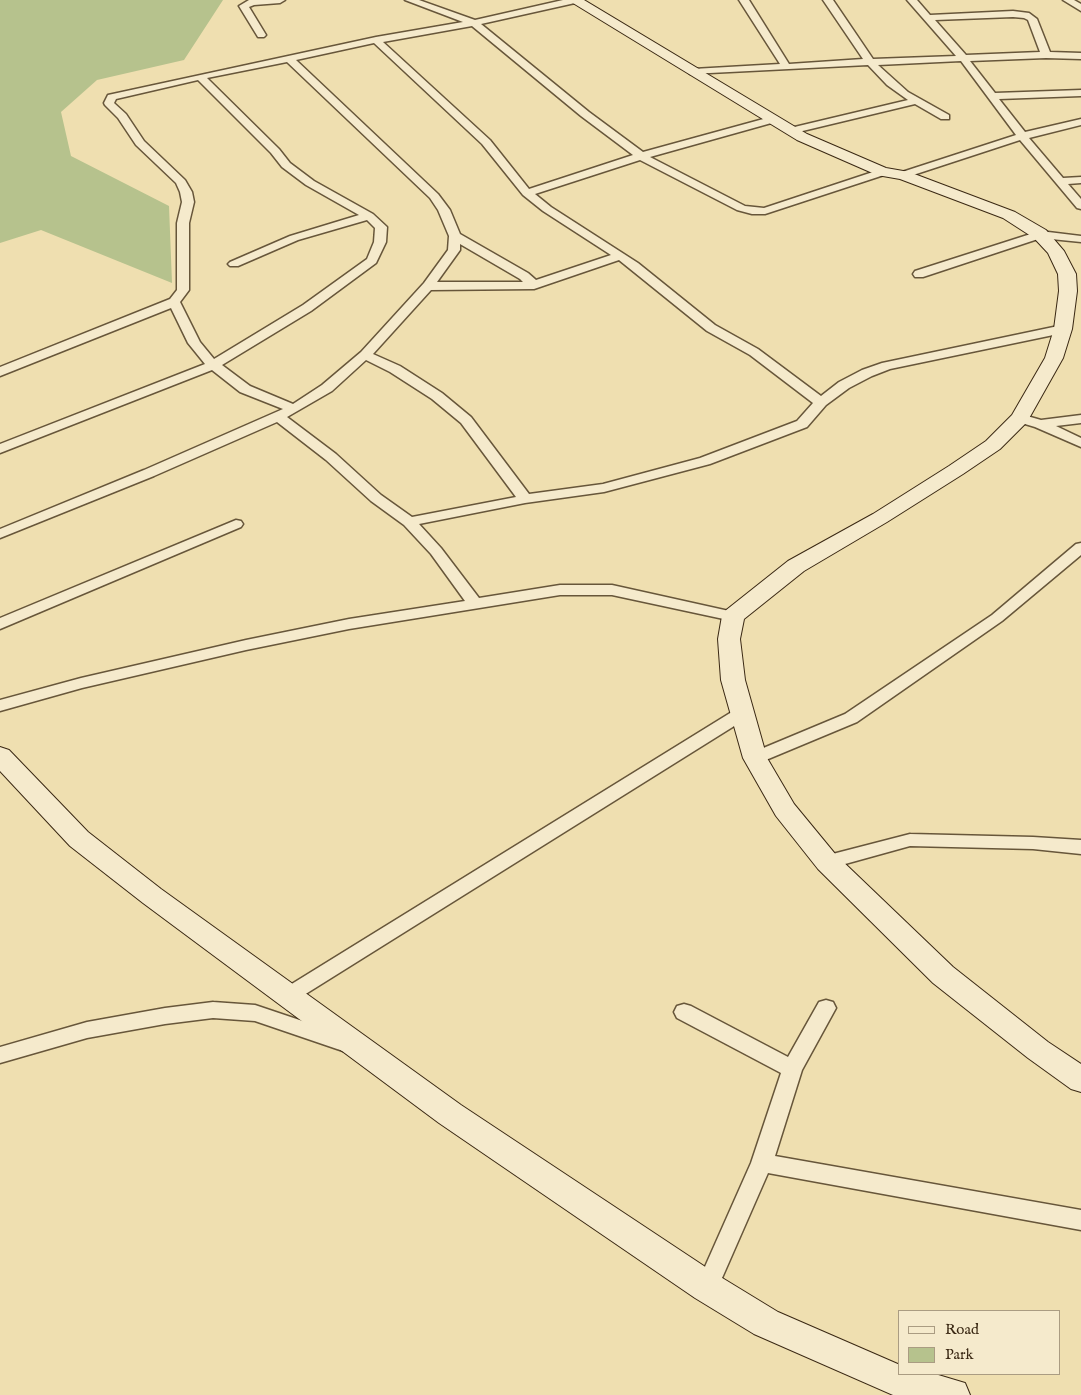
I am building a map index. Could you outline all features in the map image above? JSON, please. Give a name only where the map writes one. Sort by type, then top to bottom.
[{"type":"main road","points":[[575,0],[790,131],[883,172],[903,175],[1009,214],[1040,234],[1056,251],[1067,274],[1068,291],[1063,330],[1030,421],[880,518],[796,566],[733,616],[729,639],[733,680],[741,714],[755,758],[785,810],[828,862],[943,976],[1038,1050],[1081,1080]]},
{"type":"main road","points":[[2,762],[79,839],[152,896],[450,1114],[707,1287],[766,1323],[899,1381],[953,1395]]},
{"type":"street","points":[[261,35],[244,6],[252,2],[280,0]]},
{"type":"street","points":[[410,0],[474,23],[585,114],[641,156],[741,208],[752,211],[765,211],[883,172]]},
{"type":"street","points":[[0,372],[174,302],[183,290],[183,223],[188,202],[186,192],[181,182],[140,143],[122,116],[110,103],[112,97],[376,40],[474,23],[575,0]]},
{"type":"street","points":[[744,0],[786,66]]},
{"type":"street","points":[[828,0],[870,62],[890,83],[916,101],[945,117]]},
{"type":"street","points":[[912,0],[964,59],[1022,136],[1062,181],[1081,206]]},
{"type":"street","points":[[1068,0],[1081,8]]},
{"type":"street","points":[[927,18],[1026,15],[1032,19],[1046,55]]},
{"type":"street","points":[[376,40],[486,142],[527,193],[547,209],[634,264],[711,328],[754,352],[821,402]]},
{"type":"street","points":[[693,72],[870,62],[1046,55],[1081,56]]},
{"type":"street","points":[[0,534],[294,409],[327,388],[365,355],[428,286],[454,250],[455,236],[444,210],[434,196],[290,59]]},
{"type":"street","points":[[0,449],[213,365],[307,308],[372,261],[380,242],[381,227],[369,216],[310,184],[286,166],[275,151],[200,77]]},
{"type":"street","points":[[993,96],[1081,92]]},
{"type":"street","points":[[790,131],[916,101]]},
{"type":"street","points":[[527,193],[641,156],[771,120]]},
{"type":"street","points":[[903,175],[1022,136],[1081,122]]},
{"type":"street","points":[[1022,136],[1071,135]]},
{"type":"street","points":[[1062,181],[1081,180]]},
{"type":"street","points":[[234,264],[294,238],[369,216]]},
{"type":"street","points":[[919,274],[1040,234],[1081,239]]},
{"type":"street","points":[[455,236],[524,276],[534,285]]},
{"type":"street","points":[[428,286],[534,285],[620,256]]},
{"type":"street","points":[[174,302],[194,342],[213,365],[245,389],[294,409]]},
{"type":"street","points":[[409,522],[525,499],[604,488],[705,461],[802,424],[821,402],[844,385],[867,373],[887,366],[1063,330]]},
{"type":"street","points":[[365,355],[395,369],[437,396],[466,420],[525,499]]},
{"type":"street","points":[[279,417],[331,457],[376,498],[409,522],[436,551],[476,605]]},
{"type":"street","points":[[1030,421],[1081,420]]},
{"type":"street","points":[[1030,421],[1081,443]]},
{"type":"street","points":[[0,624],[236,524]]},
{"type":"street","points":[[755,758],[851,718],[997,618],[1081,547]]},
{"type":"street","points":[[0,706],[82,682],[246,645],[349,624],[560,590],[587,588],[612,590],[733,616]]},
{"type":"street","points":[[289,995],[741,714]]},
{"type":"street","points":[[828,862],[910,840],[1033,843],[1081,847]]},
{"type":"street","points":[[707,1287],[762,1163],[792,1069],[826,1008]]},
{"type":"street","points":[[0,1055],[87,1030],[165,1016],[213,1010],[255,1013],[364,1050]]},
{"type":"street","points":[[684,1012],[792,1069]]},
{"type":"street","points":[[762,1163],[1081,1220]]},
{"type":"green space","points":[[0,0],[223,0],[184,60],[97,80],[61,112],[71,156],[169,206],[172,283],[41,230],[0,243]]}]
